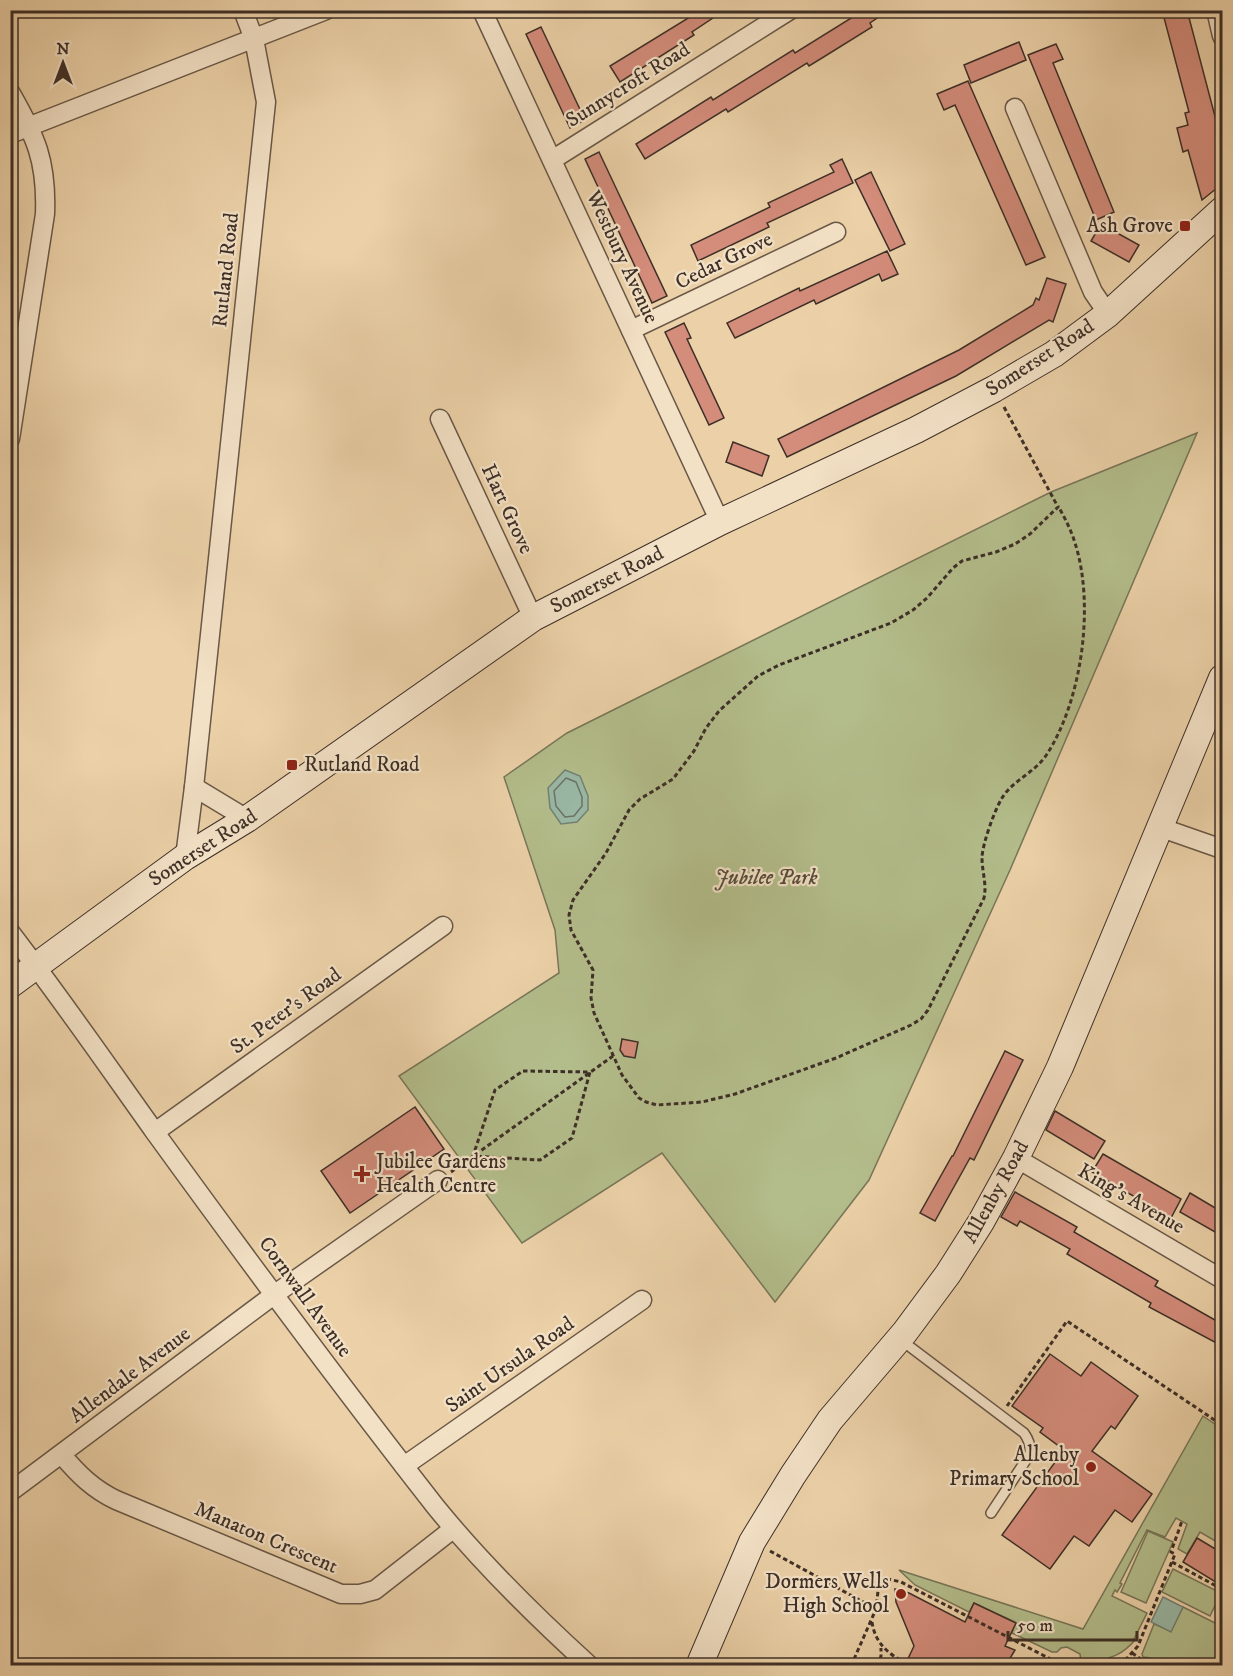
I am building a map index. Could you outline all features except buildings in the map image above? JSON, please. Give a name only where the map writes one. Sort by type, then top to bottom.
[{"type":"street","name":"Rutland Road","points":[[185,857],[266,102],[254,39],[243,10]]},
{"type":"street","points":[[10,134],[326,10]]},
{"type":"street","name":"Westbury Avenue","points":[[482,10],[720,522]]},
{"type":"street","name":"Sunnycroft Road","points":[[552,160],[790,10]]},
{"type":"street","points":[[1216,10],[1222,36]]},
{"type":"street","points":[[10,92],[30,126],[42,161],[46,184],[45,214],[10,438]]},
{"type":"street","points":[[1015,108],[1093,292],[1108,314]]},
{"type":"street","name":"Somerset Road","points":[[10,985],[185,857],[247,819],[533,618],[720,522],[916,430],[1054,354],[1108,314],[1222,210]]},
{"type":"street","name":"Cedar Grove","points":[[631,330],[836,232]]},
{"type":"street","name":"Hart Grove","points":[[440,419],[533,618]]},
{"type":"street","name":"Allenby Road","points":[[699,1665],[752,1542],[792,1475],[831,1420],[899,1339],[954,1266],[1016,1158],[1060,1067],[1222,678]]},
{"type":"street","points":[[194,787],[247,819]]},
{"type":"street","points":[[1159,827],[1222,849]]},
{"type":"street","name":"St. Peter's Road","points":[[155,1132],[443,926]]},
{"type":"street","name":"Cornwall Avenue","points":[[10,932],[275,1294],[453,1529],[546,1626],[590,1665]]},
{"type":"street","name":"King's Avenue","points":[[1016,1158],[1222,1279]]},
{"type":"street","name":"Allendale Avenue","points":[[10,1492],[275,1294],[438,1180]]},
{"type":"street","name":"Saint Ursula Road","points":[[404,1466],[642,1300]]},
{"type":"street","name":"Manaton Crescent","points":[[62,1455],[94,1488],[116,1500],[341,1594],[360,1594],[375,1590],[453,1529]]},
{"type":"lane","points":[[899,1339],[1028,1438],[1030,1454],[991,1513]]},
{"type":"path","points":[[994,389],[1058,506],[1075,543],[1080,564],[1084,604],[1083,639],[1076,687],[1059,734],[1047,756],[1037,768],[1001,798],[983,846],[982,859],[986,888],[984,898],[928,1010],[921,1019],[911,1025],[836,1058],[735,1094],[702,1102],[657,1105],[639,1098],[622,1075],[594,1013],[591,998],[592,970],[571,930],[569,915],[573,900],[606,853],[629,810],[640,799],[673,779],[719,711],[758,676],[779,665],[891,623],[913,610],[927,598],[962,561],[996,552],[1015,544],[1030,534],[1058,506]]},
{"type":"path","points":[[438,1180],[613,1056]]},
{"type":"path","points":[[473,1156],[495,1090],[523,1071],[590,1072]]},
{"type":"path","points":[[473,1156],[540,1160],[572,1138],[590,1072]]},
{"type":"path","points":[[1006,1407],[1067,1321],[1222,1425]]},
{"type":"path","points":[[1120,1665],[1138,1646],[1175,1554],[1171,1552],[1182,1521]]},
{"type":"path","points":[[775,1554],[876,1609]]},
{"type":"path","points":[[1172,1562],[1218,1587]]},
{"type":"path","points":[[851,1665],[876,1609],[879,1582],[888,1579],[1064,1665]]},
{"type":"path","points":[[871,1620],[881,1646],[878,1665]]},
{"type":"path","points":[[881,1646],[890,1655],[906,1663]]},
{"type":"path","points":[[1132,1653],[1150,1665]]},
{"type":"path","points":[[1127,1658],[1134,1665]]},
{"type":"green space","name":"Jubilee Park","points":[[1197,433],[1010,870],[869,1180],[775,1302],[662,1153],[522,1243],[399,1076],[559,973],[555,930],[504,777],[567,733],[1051,492]]},
{"type":"green space","points":[[1203,1416],[1222,1429],[1222,1545],[1200,1532],[1187,1554],[1178,1549],[1187,1524],[1176,1518],[1165,1537],[1147,1530],[1120,1583],[1122,1584],[1112,1596],[1147,1613],[1135,1640],[1118,1654],[1084,1665],[1080,1654],[1067,1647],[1052,1652],[1012,1633],[1015,1622],[974,1603],[969,1612],[915,1585],[899,1570],[1083,1629]]},
{"type":"green space","points":[[1148,1531],[1173,1542],[1146,1603],[1121,1592]]},
{"type":"green space","points":[[1173,1569],[1221,1593],[1210,1616],[1162,1592]]},
{"type":"green space","points":[[1183,1607],[1217,1624],[1222,1617],[1222,1653],[1216,1665],[1155,1665],[1151,1658],[1143,1657],[1142,1654],[1154,1624],[1171,1631]]},
{"type":"water","points":[[565,770],[580,776],[588,796],[588,810],[577,822],[561,824],[550,808],[548,788]]},
{"type":"water","points":[[1163,1597],[1183,1607],[1171,1632],[1151,1622]]},
{"type":"place","name":"Ash Grove","points":[[1185,226]]},
{"type":"place","name":"Rutland Road","points":[[292,765]]},
{"type":"place","name":"Jubilee Gardens Health Centre","points":[[362,1174]]},
{"type":"place","name":"Allenby Primary School","points":[[1091,1467]]},
{"type":"place","name":"Dormers Wells High School","points":[[901,1594]]}]
